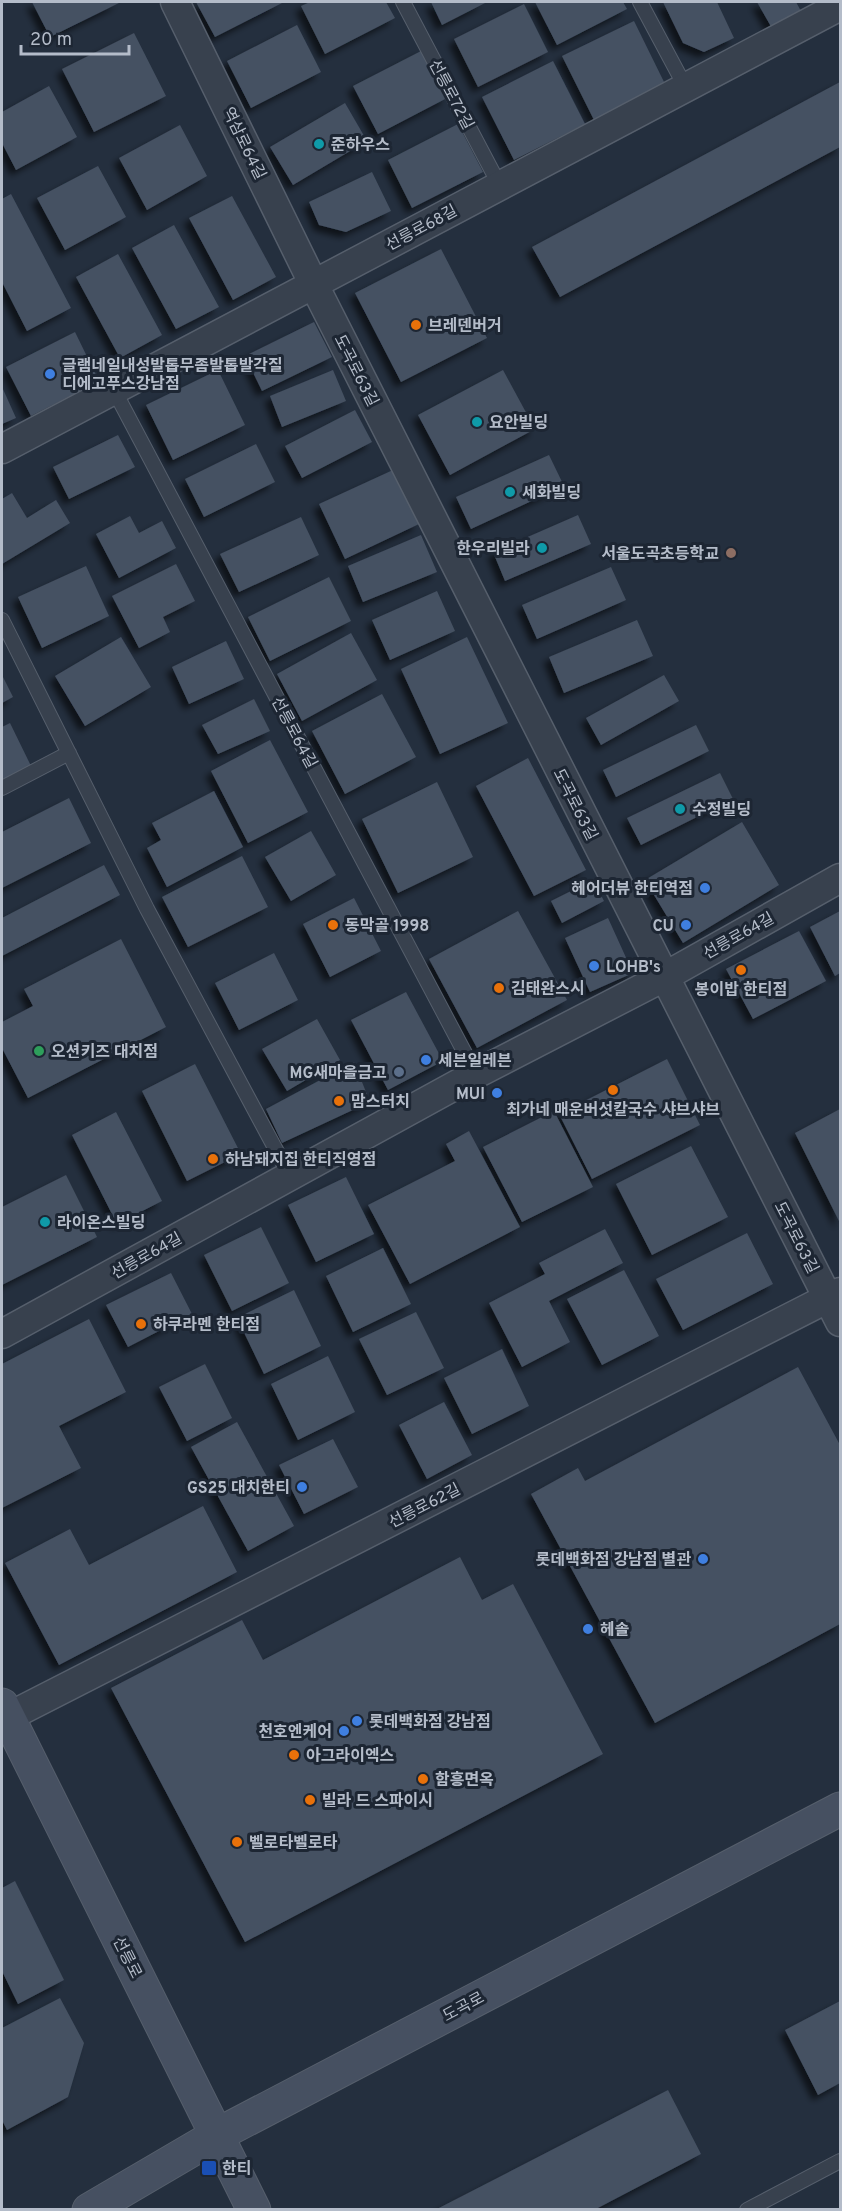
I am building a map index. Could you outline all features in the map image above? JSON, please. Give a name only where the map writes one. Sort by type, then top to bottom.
[{"type":"main road","name":"선릉로","points":[[5,1711],[254,2210]]},
{"type":"main road","name":"도곡로","points":[[89,2210],[217,2135],[840,1809]]},
{"type":"street","name":"역삼로64길","points":[[175,2],[314,285]]},
{"type":"street","name":"선릉로68길","points":[[2,448],[840,6]]},
{"type":"street","name":"도곡로63길","points":[[314,285],[664,977],[836,1304]]},
{"type":"street","name":"선릉로64길","points":[[2,1334],[476,1074],[664,977],[840,878]]},
{"type":"street","name":"선릉로62길","points":[[5,1711],[836,1304]]},
{"type":"lane","name":"선릉로72길","points":[[403,2],[500,186]]},
{"type":"lane","points":[[640,2],[686,88]]},
{"type":"lane","name":"선릉로64길","points":[[114,390],[476,1074]]},
{"type":"lane","points":[[2,620],[147,909],[290,1176]]},
{"type":"lane","points":[[2,788],[69,753]]},
{"type":"lane","points":[[747,2210],[840,2161]]},
{"type":"building","points":[[32,2],[121,2],[50,37]]},
{"type":"building","points":[[196,2],[284,2],[215,37]]},
{"type":"building","points":[[310,2],[386,2],[395,18],[325,54],[301,6]]},
{"type":"building","points":[[431,2],[487,2],[442,25]]},
{"type":"building","points":[[535,2],[623,2],[627,9],[557,45]]},
{"type":"building","points":[[663,2],[717,2],[734,38],[704,52],[683,43]]},
{"type":"building","points":[[757,2],[796,2],[802,13],[773,30]]},
{"type":"building","points":[[524,4],[548,52],[478,87],[454,39]]},
{"type":"building","points":[[634,21],[665,84],[594,120],[562,56]]},
{"type":"building","points":[[297,25],[321,72],[251,108],[227,61]]},
{"type":"building","points":[[134,33],[166,96],[94,132],[62,69]]},
{"type":"building","points":[[423,50],[447,98],[378,134],[353,86]]},
{"type":"building","points":[[553,61],[585,124],[514,160],[482,97]]},
{"type":"building","points":[[840,82],[840,147],[560,297],[532,247]]},
{"type":"building","points":[[49,86],[77,137],[16,170],[2,143],[2,112]]},
{"type":"building","name":"준하우스","points":[[345,103],[367,141],[293,185],[270,147]]},
{"type":"building","points":[[458,124],[483,172],[412,208],[388,160]]},
{"type":"building","points":[[180,125],[207,176],[147,210],[119,158]]},
{"type":"building","points":[[98,166],[126,217],[65,250],[37,198]]},
{"type":"building","points":[[372,172],[391,211],[346,232],[319,225],[309,202]]},
{"type":"building","points":[[11,194],[71,308],[27,331],[2,282],[2,199]]},
{"type":"building","points":[[232,196],[276,277],[233,300],[189,218]]},
{"type":"building","points":[[174,225],[219,307],[176,329],[132,248]]},
{"type":"building","points":[[441,249],[487,338],[401,382],[355,293]]},
{"type":"building","points":[[118,254],[162,335],[120,358],[76,277]]},
{"type":"building","points":[[314,322],[332,357],[262,391],[245,356]]},
{"type":"building","points":[[75,332],[99,381],[31,416],[6,367]]},
{"type":"building","points":[[218,370],[245,425],[173,460],[146,405]]},
{"type":"building","points":[[333,370],[346,401],[282,427],[270,396]]},
{"type":"building","name":"요안빌딩","points":[[503,370],[535,429],[450,475],[418,415]]},
{"type":"building","points":[[2,387],[16,418],[2,424]]},
{"type":"building","points":[[355,410],[372,442],[302,478],[285,446]]},
{"type":"building","points":[[118,435],[135,467],[69,499],[53,467]]},
{"type":"building","points":[[256,444],[275,482],[204,517],[185,479]]},
{"type":"building","name":"세화빌딩","points":[[549,455],[564,486],[471,529],[456,497]]},
{"type":"building","points":[[393,470],[419,524],[345,559],[319,504]]},
{"type":"building","points":[[12,493],[27,518],[56,500],[70,523],[2,564],[2,499]]},
{"type":"building","name":"한우리빌라","points":[[578,515],[591,544],[505,581],[493,552]]},
{"type":"building","points":[[130,516],[139,533],[162,521],[176,548],[119,578],[96,534]]},
{"type":"building","points":[[301,517],[319,555],[239,592],[220,554]]},
{"type":"building","points":[[421,535],[437,572],[363,602],[348,566]]},
{"type":"building","points":[[176,564],[195,601],[163,617],[170,632],[139,648],[112,596]]},
{"type":"building","points":[[86,566],[109,616],[42,648],[18,597]]},
{"type":"building","points":[[611,567],[626,600],[537,639],[522,605]]},
{"type":"building","points":[[329,577],[351,621],[270,661],[248,617]]},
{"type":"building","points":[[437,591],[455,631],[390,660],[372,620]]},
{"type":"building","points":[[637,620],[653,656],[564,693],[549,657]]},
{"type":"building","points":[[351,633],[377,680],[302,721],[277,674]]},
{"type":"building","points":[[121,637],[151,687],[85,726],[55,676]]},
{"type":"building","points":[[467,637],[508,723],[440,754],[401,669]]},
{"type":"building","points":[[226,641],[244,679],[189,704],[172,667]]},
{"type":"building","points":[[2,675],[13,697],[2,703]]},
{"type":"building","points":[[664,675],[679,701],[601,745],[586,718]]},
{"type":"building","points":[[382,694],[416,757],[345,794],[312,731]]},
{"type":"building","points":[[254,699],[270,731],[218,754],[202,725]]},
{"type":"building","points":[[10,723],[31,766],[2,781],[2,727]]},
{"type":"building","points":[[696,725],[709,751],[616,797],[603,770]]},
{"type":"building","points":[[270,740],[308,812],[248,843],[211,771]]},
{"type":"building","points":[[528,758],[586,870],[534,896],[476,786]]},
{"type":"building","name":"수정빌딩","points":[[720,773],[733,799],[641,845],[627,818]]},
{"type":"building","points":[[437,782],[473,857],[398,893],[362,819]]},
{"type":"building","points":[[214,791],[243,847],[167,887],[147,848],[161,840],[152,823]]},
{"type":"building","points":[[69,798],[91,843],[2,888],[2,832]]},
{"type":"building","points":[[742,822],[779,885],[683,943],[645,880]]},
{"type":"building","points":[[311,831],[336,875],[291,901],[265,857]]},
{"type":"building","points":[[242,856],[268,907],[188,947],[162,897]]},
{"type":"building","points":[[104,865],[120,895],[2,956],[2,918]]},
{"type":"building","points":[[593,880],[604,901],[562,923],[551,901]]},
{"type":"building","points":[[354,898],[381,951],[330,977],[303,924]]},
{"type":"building","points":[[518,911],[567,1000],[477,1048],[429,959]]},
{"type":"building","points":[[840,911],[840,973],[835,976],[810,927]]},
{"type":"building","points":[[608,918],[633,973],[590,992],[565,938]]},
{"type":"building","points":[[799,931],[826,981],[753,1019],[726,969]]},
{"type":"building","points":[[121,939],[166,1027],[28,1098],[2,1048],[2,1022],[33,1006],[24,989]]},
{"type":"building","points":[[274,953],[298,1000],[239,1030],[215,983]]},
{"type":"building","points":[[406,992],[443,1061],[388,1090],[351,1020]]},
{"type":"building","points":[[317,1019],[340,1060],[287,1091],[262,1049]]},
{"type":"building","points":[[667,1059],[700,1125],[592,1179],[559,1114]]},
{"type":"building","points":[[354,1062],[370,1102],[282,1143],[266,1109]]},
{"type":"building","points":[[195,1064],[241,1154],[187,1181],[142,1091]]},
{"type":"building","points":[[840,1109],[840,1223],[795,1133]]},
{"type":"building","points":[[554,1111],[593,1187],[522,1222],[483,1147]]},
{"type":"building","points":[[116,1112],[162,1201],[117,1224],[72,1135]]},
{"type":"building","points":[[469,1131],[520,1227],[410,1284],[368,1205],[455,1161],[446,1144]]},
{"type":"building","points":[[691,1146],[728,1217],[652,1255],[616,1184]]},
{"type":"building","name":"라이온스빌딩","points":[[66,1175],[97,1237],[2,1285],[2,1207]]},
{"type":"building","points":[[346,1177],[374,1234],[316,1262],[288,1205]]},
{"type":"building","points":[[261,1227],[289,1283],[232,1311],[204,1255]]},
{"type":"building","points":[[605,1229],[623,1263],[549,1301],[570,1342],[522,1367],[489,1303],[545,1274],[539,1263]]},
{"type":"building","points":[[747,1233],[773,1284],[683,1330],[656,1279]]},
{"type":"building","points":[[383,1248],[411,1304],[353,1332],[326,1276]]},
{"type":"building","points":[[624,1270],[659,1336],[602,1365],[567,1299]]},
{"type":"building","points":[[171,1273],[192,1314],[128,1347],[106,1305]]},
{"type":"building","points":[[294,1290],[321,1346],[264,1374],[237,1318]]},
{"type":"building","points":[[416,1312],[444,1368],[387,1395],[359,1339]]},
{"type":"building","points":[[89,1319],[126,1392],[59,1426],[81,1468],[2,1508],[2,1364]]},
{"type":"building","points":[[502,1349],[529,1406],[472,1434],[444,1378]]},
{"type":"building","points":[[328,1356],[355,1412],[298,1440],[271,1384]]},
{"type":"building","points":[[205,1364],[232,1418],[187,1441],[159,1387]]},
{"type":"building","name":"롯데백화점 강남점 별관","points":[[798,1367],[840,1445],[840,1624],[655,1723],[531,1494],[578,1468],[585,1481]]},
{"type":"building","points":[[444,1402],[472,1455],[427,1479],[399,1425]]},
{"type":"building","points":[[237,1422],[294,1526],[248,1551],[191,1447]]},
{"type":"building","points":[[333,1439],[358,1487],[304,1514],[279,1465]]},
{"type":"building","points":[[203,1506],[237,1572],[59,1665],[5,1563],[70,1529],[89,1565]]},
{"type":"building","name":"롯데백화점 강남점","points":[[460,1557],[482,1600],[513,1584],[603,1754],[245,1942],[111,1688],[242,1620],[263,1660]]},
{"type":"building","points":[[15,1881],[64,1980],[18,2004],[2,1971],[2,1888]]},
{"type":"building","points":[[60,1998],[84,2043],[68,2097],[7,2130],[2,2120],[2,2028]]},
{"type":"building","points":[[840,2001],[840,2083],[818,2095],[785,2030]]},
{"type":"building","points":[[668,2090],[701,2154],[594,2210],[435,2210]]},
{"type":"place","name":"준하우스","points":[[319,144]]},
{"type":"place","name":"브레덴버거","points":[[416,325]]},
{"type":"place","name":"글램네일내성발톱무좀발톱발각질 디에고푸스강남점","points":[[50,374]]},
{"type":"place","name":"요안빌딩","points":[[477,422]]},
{"type":"place","name":"세화빌딩","points":[[510,492]]},
{"type":"place","name":"한우리빌라","points":[[542,548]]},
{"type":"place","name":"서울도곡초등학교","points":[[731,553]]},
{"type":"place","name":"수정빌딩","points":[[680,809]]},
{"type":"place","name":"헤어더뷰 한티역점","points":[[705,888]]},
{"type":"place","name":"동막골 1998","points":[[333,925]]},
{"type":"place","name":"CU","points":[[686,925]]},
{"type":"place","name":"LOHB's","points":[[594,966]]},
{"type":"place","name":"봉이밥 한티점","points":[[741,970]]},
{"type":"place","name":"김태완스시","points":[[499,988]]},
{"type":"place","name":"오션키즈 대치점","points":[[39,1051]]},
{"type":"place","name":"세븐일레븐","points":[[426,1060]]},
{"type":"place","name":"MG새마을금고","points":[[399,1072]]},
{"type":"place","name":"최가네 매운버섯칼국수 샤브샤브","points":[[613,1090]]},
{"type":"place","name":"MUI","points":[[497,1093]]},
{"type":"place","name":"맘스터치","points":[[339,1101]]},
{"type":"place","name":"하남돼지집 한티직영점","points":[[213,1159]]},
{"type":"place","name":"라이온스빌딩","points":[[45,1222]]},
{"type":"place","name":"하쿠라멘 한티점","points":[[141,1324]]},
{"type":"place","name":"GS25 대치한티","points":[[302,1487]]},
{"type":"place","name":"롯데백화점 강남점 별관","points":[[703,1559]]},
{"type":"place","name":"헤솔","points":[[588,1629]]},
{"type":"place","name":"롯데백화점 강남점","points":[[357,1721]]},
{"type":"place","name":"천호엔케어","points":[[344,1731]]},
{"type":"place","name":"아그라이엑스","points":[[294,1755]]},
{"type":"place","name":"함흥면옥","points":[[423,1779]]},
{"type":"place","name":"빌라 드 스파이시","points":[[310,1800]]},
{"type":"place","name":"벨로타벨로타","points":[[237,1842]]},
{"type":"place","name":"한티","points":[[209,2168]]}]
